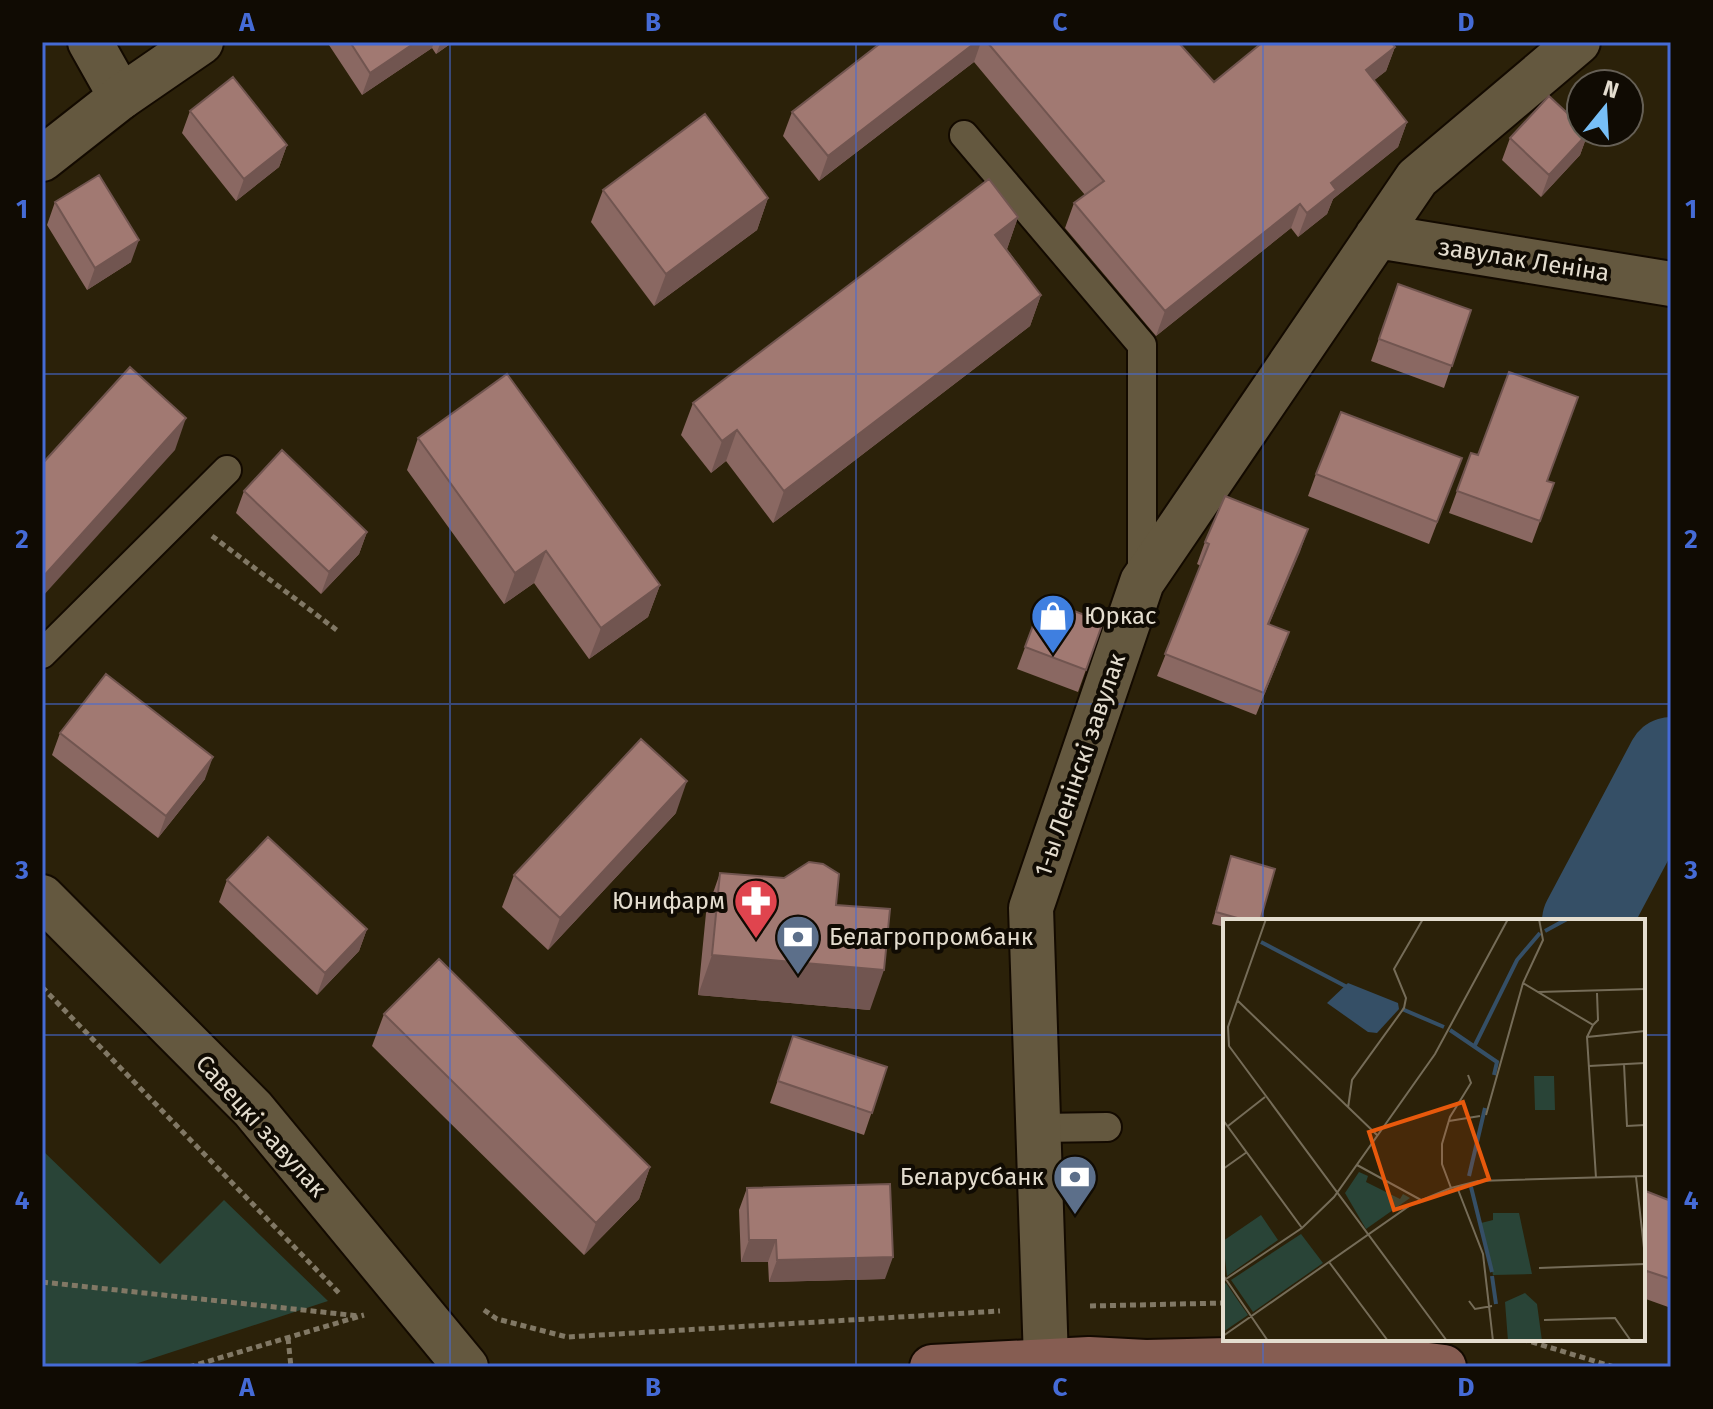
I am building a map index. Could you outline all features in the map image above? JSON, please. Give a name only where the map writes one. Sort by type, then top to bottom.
[{"type":"main road","points":[[932,1367],[1046,1360],[1146,1365],[1365,1357],[1444,1367]]},
{"type":"street","points":[[90,42],[121,97]]},
{"type":"street","points":[[42,159],[121,97],[201,42]]},
{"type":"street","name":"1-ы Ленінскі завулак","points":[[1046,1360],[1031,908],[1142,582],[1417,178],[1578,42]]},
{"type":"street","name":"завулак Леніна","points":[[1377,236],[1671,284]]},
{"type":"street","name":"Савецкі завулак","points":[[42,897],[253,1109],[466,1367]]},
{"type":"lane","points":[[964,135],[1142,345],[1142,582]]},
{"type":"lane","points":[[42,654],[227,470]]},
{"type":"lane","points":[[1039,1128],[1107,1127]]},
{"type":"path","points":[[182,514],[338,631]]},
{"type":"path","points":[[42,987],[362,1316]]},
{"type":"path","points":[[42,1282],[362,1316]]},
{"type":"path","points":[[189,1367],[362,1316],[405,1295]]},
{"type":"path","points":[[474,1303],[497,1319],[567,1337],[1046,1308],[1223,1303]]},
{"type":"path","points":[[288,1338],[291,1367]]},
{"type":"path","points":[[1529,1341],[1614,1367]]},
{"type":"green space","points":[[42,1150],[160,1264],[224,1200],[328,1301],[126,1367],[42,1367]]},
{"type":"building","points":[[350,42],[416,42],[370,73]]},
{"type":"building","points":[[882,42],[976,42],[828,156],[792,112]]},
{"type":"building","points":[[987,42],[1178,42],[1214,82],[1263,42],[1391,42],[1395,47],[1366,70],[1407,122],[1331,183],[1336,190],[1307,213],[1300,204],[1165,311],[1074,203],[1104,181]]},
{"type":"building","points":[[233,77],[287,145],[244,179],[190,111]]},
{"type":"building","points":[[1549,96],[1565,111],[1565,148],[1574,148],[1549,175],[1510,138]]},
{"type":"building","points":[[705,114],[768,198],[666,274],[603,190]]},
{"type":"building","points":[[99,175],[139,240],[95,268],[55,202]]},
{"type":"building","points":[[989,179],[1018,217],[995,235],[1041,295],[784,491],[737,430],[722,441],[693,403]]},
{"type":"building","points":[[1398,284],[1471,310],[1452,366],[1379,339]]},
{"type":"building","points":[[130,367],[186,418],[42,578],[42,464]]},
{"type":"building","points":[[1509,372],[1578,397],[1547,481],[1554,483],[1540,521],[1457,491],[1471,453],[1478,455]]},
{"type":"building","points":[[507,374],[660,585],[601,628],[546,551],[515,573],[418,438]]},
{"type":"building","points":[[1341,412],[1462,458],[1437,522],[1316,474]]},
{"type":"building","points":[[282,450],[367,532],[329,572],[244,491]]},
{"type":"building","points":[[1225,496],[1308,529],[1268,624],[1289,632],[1264,693],[1165,654]]},
{"type":"building","points":[[1043,599],[1103,622],[1086,670],[1025,647]]},
{"type":"building","points":[[106,674],[213,757],[166,816],[60,733]]},
{"type":"building","points":[[641,739],[687,781],[560,918],[514,875]]},
{"type":"building","points":[[268,837],[367,929],[325,973],[227,880]]},
{"type":"building","points":[[1231,856],[1275,869],[1261,919],[1241,919],[1216,912]]},
{"type":"building","points":[[809,862],[823,864],[839,874],[836,905],[890,909],[884,970],[712,955],[720,873],[784,878]]},
{"type":"building","points":[[439,959],[650,1167],[596,1223],[384,1014]]},
{"type":"building","points":[[793,1036],[887,1067],[872,1113],[778,1081]]},
{"type":"building","points":[[890,1184],[893,1257],[777,1260],[776,1240],[749,1240],[747,1188]]},
{"type":"building","points":[[1645,1191],[1671,1201],[1671,1279],[1647,1271],[1645,1276]]},
{"type":"waterway","points":[[1587,919],[1671,761]]},
{"type":"place","name":"Юркас","points":[[1053,655]]},
{"type":"place","name":"Юнифарм","points":[[756,940]]},
{"type":"place","name":"Белагропромбанк","points":[[798,976]]},
{"type":"place","name":"Беларусбанк","points":[[1075,1216]]}]
